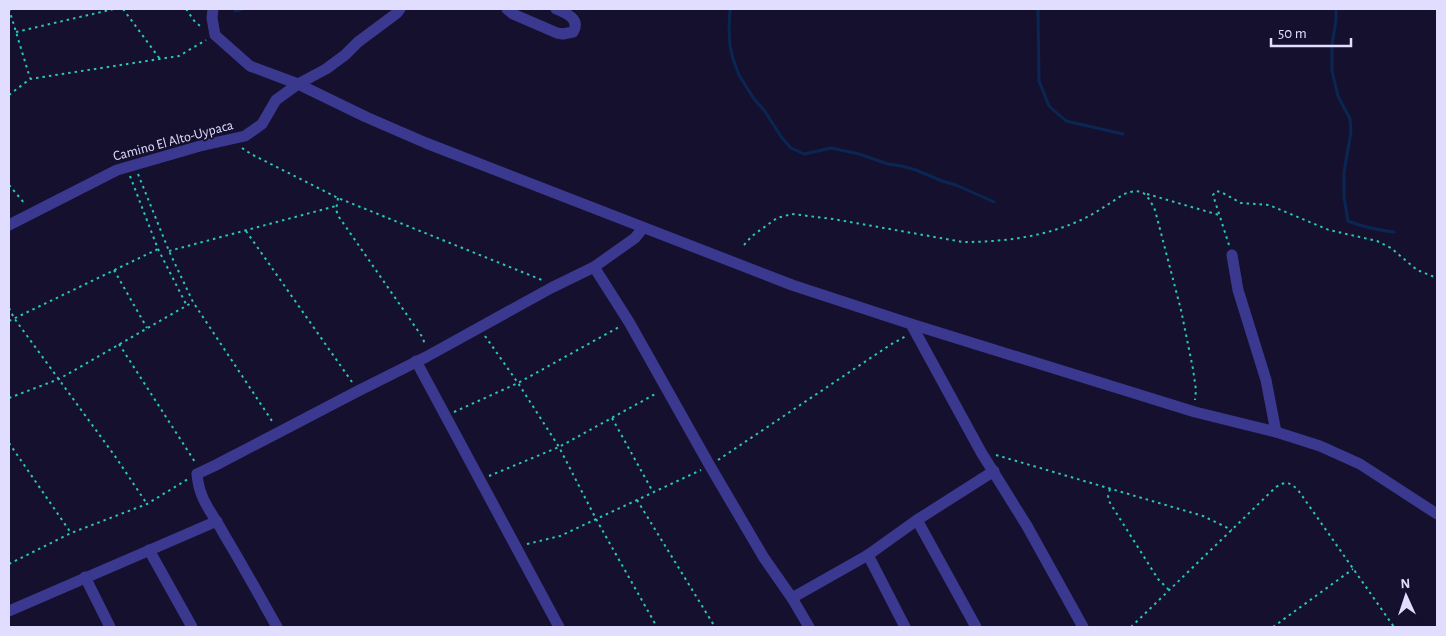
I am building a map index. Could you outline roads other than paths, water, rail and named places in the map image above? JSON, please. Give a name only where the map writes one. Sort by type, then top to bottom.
[{"type":"street","points":[[213,9],[212,18],[215,35],[250,66],[298,84],[366,117],[426,143],[792,285],[913,328],[1195,412],[1276,432],[1320,446],[1360,464],[1437,514]]},
{"type":"street","name":"Camino El Alto-Uypaca","points":[[9,226],[117,170],[200,146],[244,136],[262,124],[276,100],[298,84],[326,69],[400,9]]},
{"type":"street","points":[[507,9],[513,14],[556,33],[573,32],[575,24],[571,16],[556,9]]},
{"type":"street","points":[[277,627],[202,498],[197,474],[421,359],[551,288],[594,267],[635,238],[643,228]]},
{"type":"street","points":[[1232,255],[1238,290],[1266,380],[1276,432]]},
{"type":"street","points":[[594,267],[629,322],[764,558],[792,598],[809,627]]},
{"type":"street","points":[[913,328],[981,452],[1027,526],[1083,627]]},
{"type":"street","points":[[421,359],[445,416],[558,627]]},
{"type":"street","points":[[792,598],[868,555],[917,520],[994,471]]},
{"type":"street","points":[[917,520],[976,627]]},
{"type":"street","points":[[9,611],[217,521]]},
{"type":"street","points":[[149,550],[192,627]]},
{"type":"street","points":[[868,555],[906,627]]},
{"type":"street","points":[[85,577],[110,627]]},
{"type":"waterway","points":[[235,11],[243,9]]},
{"type":"waterway","points":[[730,9],[730,46],[739,75],[754,99],[791,148],[804,154],[831,148],[859,154],[888,164],[916,170],[994,202]]},
{"type":"waterway","points":[[1038,9],[1039,81],[1049,106],[1066,121],[1123,134]]},
{"type":"waterway","points":[[1336,9],[1332,45],[1332,71],[1338,96],[1350,119],[1351,132],[1344,172],[1344,197],[1348,221],[1370,228],[1394,232]]}]
